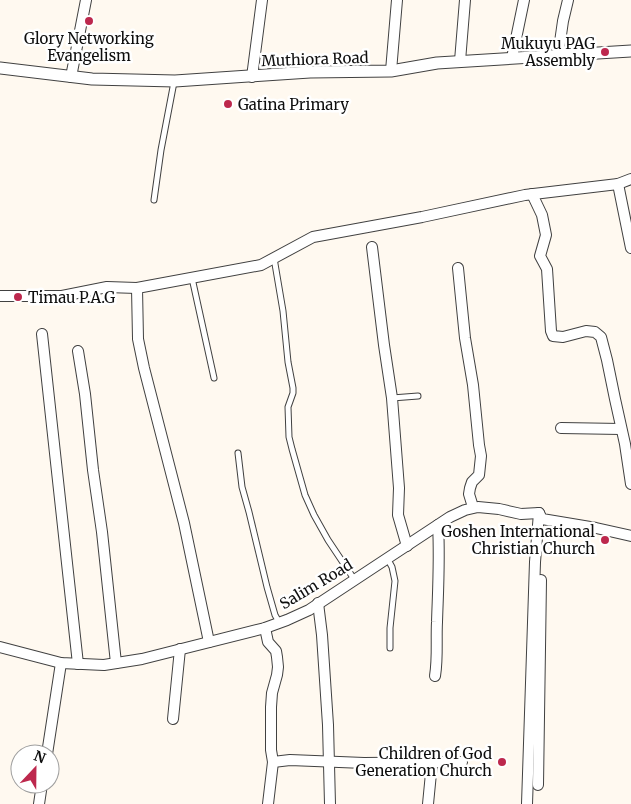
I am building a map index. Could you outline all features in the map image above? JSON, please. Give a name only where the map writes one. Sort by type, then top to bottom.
[{"type":"street","points":[[71,77],[86,0]]},
{"type":"street","points":[[252,76],[262,0]]},
{"type":"street","points":[[391,71],[397,0]]},
{"type":"street","points":[[460,61],[465,0]]},
{"type":"street","points":[[512,58],[524,0]]},
{"type":"street","points":[[558,56],[568,0]]},
{"type":"street","name":"Muthiora Road","points":[[0,68],[107,80],[174,81],[310,72],[391,71],[460,61],[631,51]]},
{"type":"street","points":[[0,296],[62,296],[107,286],[137,288],[192,278],[261,265],[313,238],[532,194],[618,184],[631,179]]},
{"type":"street","points":[[618,184],[631,248]]},
{"type":"street","points":[[532,194],[542,215],[546,235],[540,256],[547,269],[550,326],[553,336],[563,337],[586,331],[595,332],[601,338],[608,360],[631,484]]},
{"type":"street","points":[[372,247],[392,398],[399,488],[398,515],[407,546]]},
{"type":"street","points":[[458,268],[465,338],[482,456],[479,475],[472,482],[470,488],[469,494],[473,507],[489,507],[540,516],[631,536]]},
{"type":"street","points":[[137,288],[138,339],[184,524],[209,642]]},
{"type":"street","points":[[42,334],[78,664]]},
{"type":"street","points":[[78,351],[102,532],[116,663]]},
{"type":"street","points":[[561,428],[621,430]]},
{"type":"street","name":"Salim Road","points":[[0,647],[61,663],[104,665],[142,658],[265,628],[309,610],[438,525],[473,507]]},
{"type":"street","points":[[538,784],[540,516]]},
{"type":"street","points":[[527,804],[535,562],[540,516]]},
{"type":"street","points":[[435,676],[439,577],[438,525]]},
{"type":"street","points":[[318,603],[328,716],[330,804]]},
{"type":"street","points":[[265,628],[268,642],[274,648],[277,657],[278,675],[272,693],[270,716],[270,750],[273,762],[268,804]]},
{"type":"street","points":[[173,718],[180,649]]},
{"type":"street","points":[[48,744],[61,663]]},
{"type":"street","points":[[273,762],[290,760],[364,764],[462,762]]},
{"type":"street","points":[[428,804],[432,763]]},
{"type":"lane","points":[[154,200],[174,81]]},
{"type":"lane","points":[[274,258],[293,388],[288,407],[289,437],[305,495],[314,515],[354,579]]},
{"type":"lane","points":[[192,278],[214,378]]},
{"type":"lane","points":[[392,398],[418,396]]},
{"type":"lane","points":[[238,452],[242,486],[250,512],[267,587],[279,623]]},
{"type":"lane","points":[[387,558],[392,567],[395,580],[390,648]]},
{"type":"place","name":"Glory Networking Evangelism","points":[[89,21]]},
{"type":"place","name":"Mukuyu PAG Assembly","points":[[605,52]]},
{"type":"place","name":"Gatina Primary","points":[[228,104]]},
{"type":"place","name":"Timau P.A.G","points":[[18,297]]},
{"type":"place","name":"Goshen International Christian Church","points":[[605,540]]},
{"type":"place","name":"Children of God Generation Church","points":[[502,762]]}]
